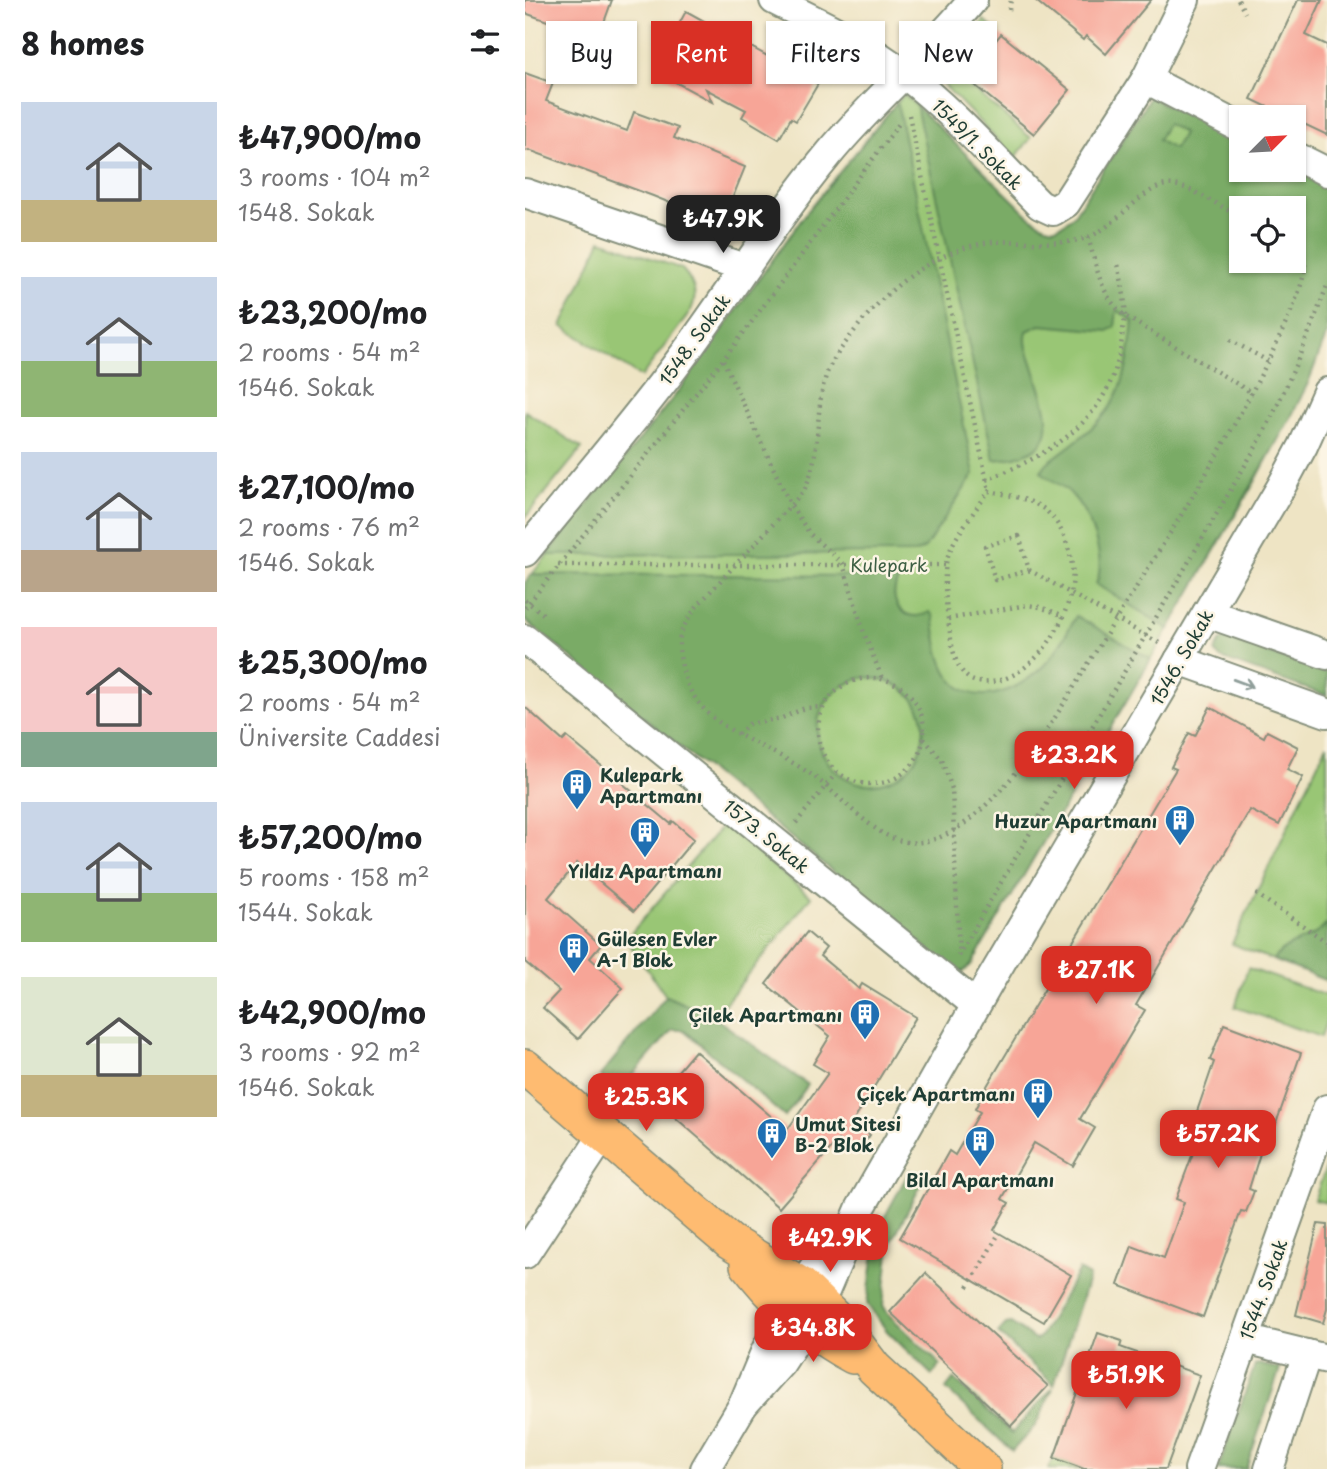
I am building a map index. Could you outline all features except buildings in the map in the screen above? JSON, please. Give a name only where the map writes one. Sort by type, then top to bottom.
[{"type":"main road","points":[[525,1067],[730,1242],[761,1282],[804,1306],[983,1469]]},
{"type":"street","name":"1549/1. Sokak","points":[[774,0],[899,70]]},
{"type":"street","name":"1548. Sokak","points":[[956,21],[973,0]]},
{"type":"street","points":[[1185,0],[1146,79],[1229,122]]},
{"type":"street","name":"1548. Sokak","points":[[537,559],[744,268],[828,156],[899,78]]},
{"type":"street","name":"1549/1. Sokak","points":[[916,84],[1039,205],[1053,211],[1066,203],[1146,79]]},
{"type":"street","points":[[1306,162],[1327,172]]},
{"type":"street","points":[[525,193],[744,268]]},
{"type":"street","name":"1546. Sokak","points":[[705,1469],[743,1405],[766,1350],[804,1306],[860,1209],[976,1005],[1170,652],[1207,613],[1298,456],[1327,392]]},
{"type":"street","points":[[1207,613],[1327,655]]},
{"type":"street","name":"1573. Sokak","points":[[525,639],[976,1005]]},
{"type":"street","points":[[1170,652],[1327,713]]},
{"type":"street","name":"1544. Sokak","points":[[1199,1469],[1327,1109]]},
{"type":"street","points":[[525,1254],[604,1134]]},
{"type":"street","points":[[1245,1339],[1317,1356],[1269,1469]]},
{"type":"path","points":[[1009,10],[1011,0]]},
{"type":"path","points":[[1238,0],[1245,13]]},
{"type":"path","points":[[525,608],[723,360],[908,111],[989,491],[950,551],[946,565],[948,619],[954,652],[965,676],[973,681],[992,682],[1014,674],[1030,664],[1050,640],[1070,594],[1072,567],[1069,550],[1055,520],[1046,510],[1017,497],[989,491]]},
{"type":"path","points":[[1229,211],[1184,188],[1165,184],[1145,194],[1115,222],[1088,237],[1063,242],[985,243],[939,257],[912,274],[884,298],[861,322],[831,364],[821,395],[810,480],[792,506],[698,605],[680,636],[679,649],[686,682],[692,696],[704,710],[738,734],[809,773],[875,828],[896,840],[932,841],[955,829],[997,794],[1029,754],[1116,619],[1252,393],[1297,294],[1303,273]]},
{"type":"path","points":[[1088,237],[1106,295],[1112,305],[1125,316],[1252,393]]},
{"type":"path","points":[[986,480],[1040,456],[1059,443],[1092,412],[1112,383],[1121,350],[1125,316],[1118,264]]},
{"type":"path","points":[[944,979],[1279,406],[1327,286]]},
{"type":"path","points":[[706,324],[792,506],[810,534],[843,565],[864,633],[882,678]]},
{"type":"path","points":[[1230,340],[1268,361]]},
{"type":"path","points":[[1029,570],[995,580],[985,546],[1019,536],[1029,570],[1170,652]]},
{"type":"path","points":[[537,559],[560,565],[946,565]]},
{"type":"path","points":[[948,619],[1027,606],[1040,607],[1062,615]]},
{"type":"path","points":[[864,677],[882,678],[898,685],[912,696],[921,711],[923,738],[915,761],[903,774],[887,782],[870,785],[853,781],[837,772],[825,759],[818,742],[817,724],[822,707],[833,692],[847,682],[864,677]]},
{"type":"path","points":[[738,734],[749,724],[782,718],[805,708],[822,707]]},
{"type":"path","points":[[923,738],[937,751],[948,773],[952,789],[959,955]]},
{"type":"path","points":[[778,845],[837,772]]},
{"type":"path","points":[[1256,894],[1327,942]]},
{"type":"path","points":[[968,1287],[997,1237]]},
{"type":"green space","points":[[943,84],[967,84],[1031,138],[1015,158]]},
{"type":"green space","name":"Kulepark","points":[[904,94],[1028,215],[1046,226],[1057,227],[1074,215],[1150,97],[1229,137],[1229,182],[1302,182],[1327,187],[1327,333],[1308,383],[1255,482],[971,965],[963,972],[951,968],[525,620],[525,583],[677,393],[807,212]]},
{"type":"green space","points":[[1150,97],[1229,137],[1229,182],[1306,182],[1306,176],[1327,187],[1327,333],[1308,383],[1290,419],[1169,629],[1096,584],[1099,574],[1098,550],[1090,525],[1071,494],[1041,471],[1047,463],[1101,419],[1111,405],[1125,371],[1133,321],[1117,310],[1115,327],[1108,331],[1040,325],[1027,331],[1027,347],[1047,415],[1047,429],[1043,440],[1034,450],[994,460],[916,105],[1028,215],[1051,227],[1068,221]],"holes":[[[1167,124],[1183,133],[1174,149],[1158,140]]]},
{"type":"green space","points":[[897,102],[974,474],[925,548],[915,553],[547,555],[677,393],[807,212]]},
{"type":"green space","points":[[601,240],[682,269],[693,285],[694,303],[688,315],[641,377],[562,326]]},
{"type":"green space","points":[[525,411],[582,448],[525,518]]},
{"type":"green space","points":[[532,574],[895,576],[898,580],[895,589],[896,604],[906,614],[913,616],[929,612],[933,615],[938,647],[946,670],[961,688],[973,694],[1000,693],[1037,672],[1063,640],[1076,616],[1151,659],[971,965],[963,972],[951,968],[525,620],[525,583]],"holes":[[[864,677],[894,684],[915,701],[921,713],[922,740],[911,766],[895,778],[871,784],[850,780],[833,767],[821,750],[817,729],[822,708],[837,690]]]},
{"type":"green space","points":[[1228,639],[1327,673],[1327,696],[1220,658],[1215,651],[1221,640]]},
{"type":"green space","points":[[1327,744],[1327,924],[1314,935],[1286,948],[1273,960],[1232,944]]},
{"type":"green space","points":[[723,825],[811,897],[714,1017],[666,996],[626,939]]},
{"type":"green space","points":[[1327,924],[1327,981],[1273,960],[1286,948],[1314,935]]},
{"type":"green space","points":[[1248,968],[1327,996],[1327,1019],[1321,1037],[1235,1007]]},
{"type":"green space","points":[[666,996],[714,1017],[808,1085],[785,1117],[684,1030],[672,1030],[618,1092],[600,1076]]},
{"type":"green space","points":[[1327,1165],[1327,1203],[1314,1200]]},
{"type":"green space","points":[[910,1170],[924,1179],[890,1245],[883,1305],[888,1314],[941,1365],[932,1375],[887,1331],[867,1304],[877,1231]]},
{"type":"green space","points":[[1079,1270],[1089,1276],[1054,1385],[998,1333],[1006,1324],[1011,1323],[1035,1340],[1040,1337]]},
{"type":"green space","points":[[1255,1365],[1280,1369],[1246,1469],[1218,1469]]},
{"type":"green space","points":[[954,1379],[1012,1433],[1053,1388],[1036,1425],[1012,1451],[946,1389]]},
{"type":"green space","points":[[1054,1458],[1084,1469],[1048,1469]]},
{"type":"place","name":"Kulepark Apartmanı","points":[[577,811]]},
{"type":"place","name":"Huzur Apartmanı","points":[[1180,847]]},
{"type":"place","name":"Yıldız Apartmanı","points":[[645,859]]},
{"type":"place","name":"Gülesen Evler A-1 Blok","points":[[574,975]]},
{"type":"place","name":"Çilek Apartmanı","points":[[865,1041]]},
{"type":"place","name":"Çiçek Apartmanı","points":[[1038,1120]]},
{"type":"place","name":"Umut Sitesi B-2 Blok","points":[[772,1160]]},
{"type":"place","name":"Bilal Apartmanı","points":[[980,1168]]}]
